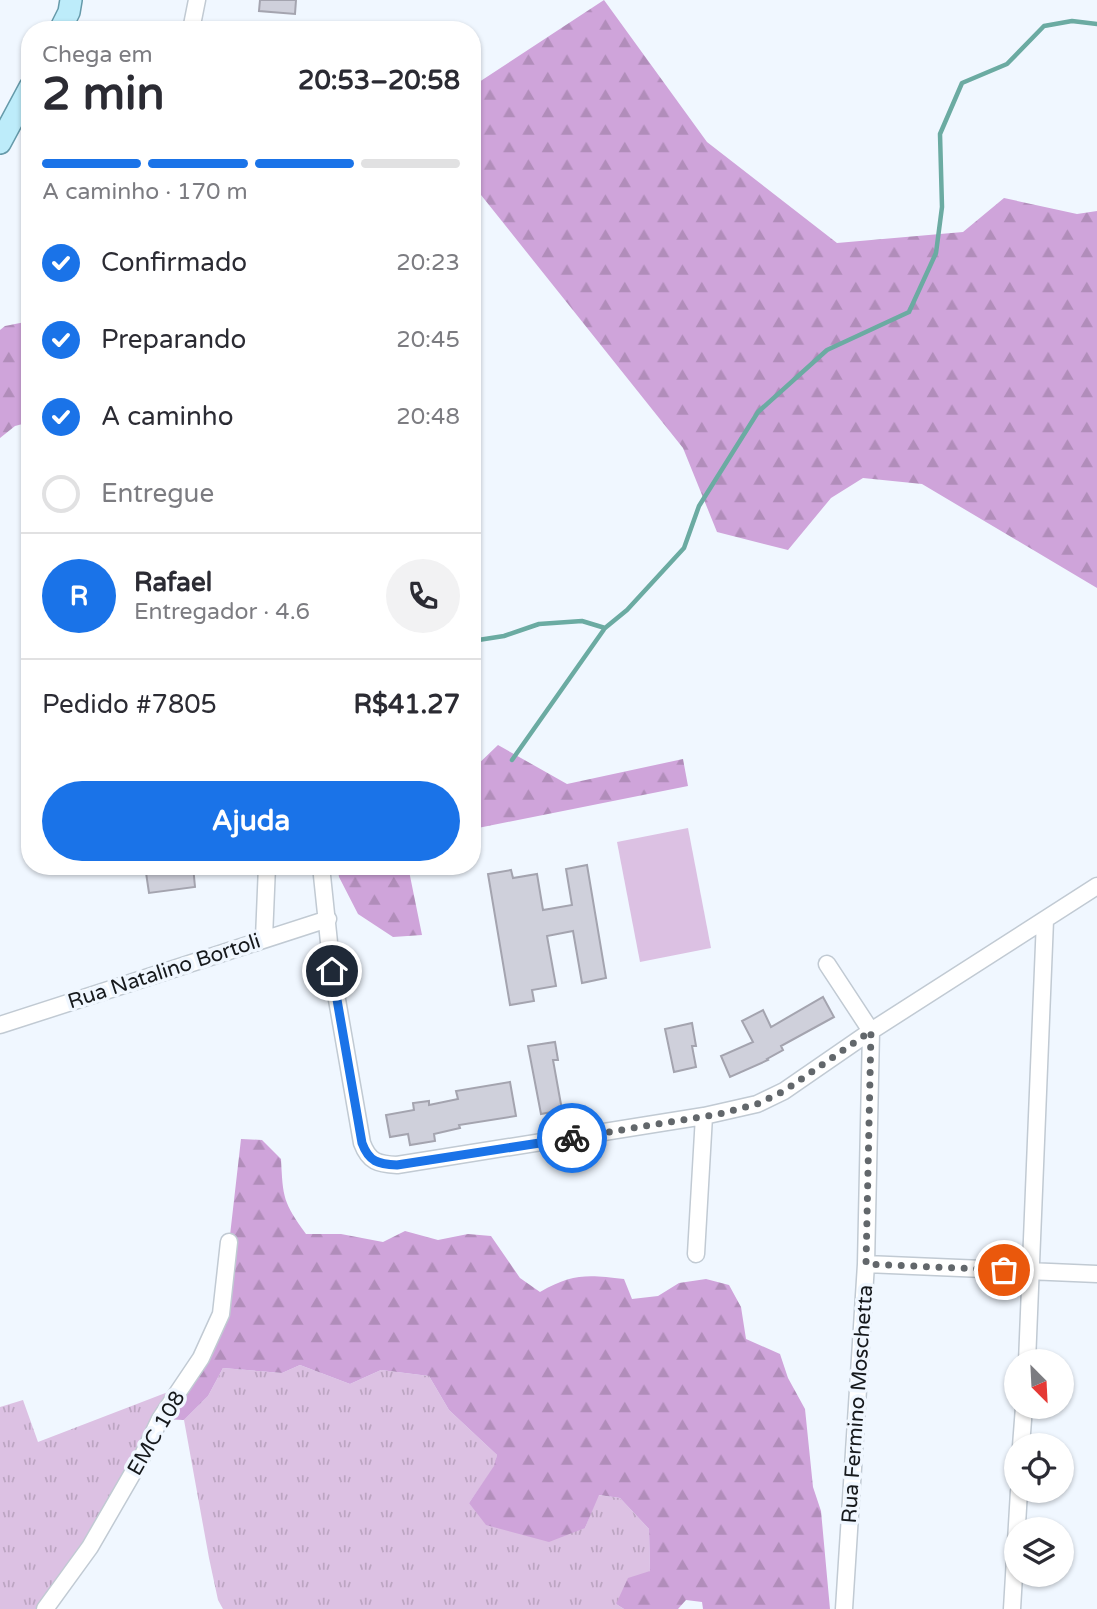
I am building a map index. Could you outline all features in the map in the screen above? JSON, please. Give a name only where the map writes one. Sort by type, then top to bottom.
[{"type":"main road","points":[[0,143],[21,104]]},
{"type":"street","points":[[193,21],[197,0]]},
{"type":"street","points":[[264,938],[267,875]]},
{"type":"street","points":[[322,875],[332,971],[362,1143],[366,1155],[372,1160],[380,1164],[397,1165],[704,1116],[757,1104],[784,1091],[871,1031],[1097,886]]},
{"type":"street","name":"Rua Natalino Bortoli","points":[[0,1025],[328,919]]},
{"type":"street","points":[[1028,1349],[1045,920]]},
{"type":"street","points":[[827,964],[871,1031]]},
{"type":"street","name":"Rua Fermino Moschetta","points":[[844,1609],[866,1264],[871,1031]]},
{"type":"street","points":[[696,1254],[704,1116]]},
{"type":"street","name":"EMC 108","points":[[45,1609],[90,1547],[142,1457],[160,1419],[201,1358],[221,1314],[229,1242]]},
{"type":"street","points":[[866,1264],[1097,1273]]},
{"type":"street","points":[[1012,1609],[1018,1503]]},
{"type":"green space","points":[[604,0],[707,142],[837,243],[963,232],[1004,198],[1077,214],[1097,211],[1097,588],[922,484],[863,478],[831,498],[788,550],[717,532],[683,448],[481,195],[481,81]]},
{"type":"green space","points":[[21,323],[21,424],[0,438],[0,330],[5,326]]},
{"type":"green space","points":[[498,745],[567,784],[683,759],[688,786],[481,827],[481,761]]},
{"type":"green space","points":[[688,828],[711,948],[640,962],[617,842]]},
{"type":"green space","points":[[410,875],[422,935],[393,937],[358,914],[339,877]]},
{"type":"green space","points":[[241,1139],[262,1140],[281,1159],[286,1199],[306,1234],[341,1234],[383,1242],[405,1231],[438,1240],[468,1234],[491,1236],[520,1278],[540,1292],[562,1281],[590,1276],[624,1279],[632,1299],[658,1296],[679,1283],[706,1279],[729,1285],[741,1307],[746,1339],[780,1354],[788,1378],[805,1409],[813,1487],[821,1511],[830,1609],[703,1609],[702,1602],[686,1600],[678,1609],[624,1609],[616,1604],[628,1578],[650,1571],[649,1529],[620,1498],[599,1495],[585,1528],[549,1542],[486,1525],[469,1503],[494,1466],[497,1455],[449,1410],[429,1376],[381,1370],[350,1384],[300,1365],[282,1373],[223,1368],[208,1396],[184,1420],[160,1419],[221,1314]]},
{"type":"green space","points":[[300,1365],[350,1384],[381,1370],[429,1376],[449,1410],[497,1455],[495,1466],[469,1503],[585,1528],[598,1495],[620,1498],[649,1529],[650,1571],[616,1604],[624,1609],[223,1609],[218,1600],[209,1558],[184,1420],[208,1396],[223,1368],[282,1373]]},
{"type":"green space","points":[[181,1387],[45,1609],[0,1609],[0,1407],[23,1400],[38,1442]]},
{"type":"building","points":[[260,0],[296,0],[295,14],[259,11]]},
{"type":"building","points":[[587,865],[606,978],[582,983],[573,931],[547,936],[556,986],[532,990],[534,1001],[510,1005],[488,874],[511,870],[513,878],[537,874],[543,910],[572,905],[566,869]]},
{"type":"building","points":[[146,875],[194,875],[195,887],[149,893]]},
{"type":"building","points":[[823,997],[834,1017],[781,1046],[783,1050],[768,1060],[730,1077],[721,1056],[753,1042],[742,1021],[763,1010],[771,1027]]},
{"type":"building","points":[[692,1023],[696,1067],[674,1072],[665,1029]]},
{"type":"building","points":[[555,1042],[558,1060],[553,1060],[562,1110],[541,1114],[528,1046]]},
{"type":"building","points":[[510,1082],[516,1116],[459,1125],[460,1128],[434,1134],[435,1141],[410,1145],[408,1134],[390,1137],[386,1115],[414,1110],[413,1103],[429,1101],[429,1105],[458,1099],[456,1091]]},
{"type":"waterway","points":[[512,760],[605,628],[627,610],[684,548],[699,506],[758,412],[827,350],[909,312],[936,253],[942,207],[940,134],[962,83],[1007,64],[1044,26],[1072,21],[1097,24]]},
{"type":"waterway","points":[[481,640],[504,636],[539,624],[582,621],[605,628]]},
{"type":"way so far","points":[[572,1138],[719,1114],[757,1104],[784,1091],[871,1031],[866,1264],[1004,1270]]},
{"type":"route","points":[[332,971],[362,1143],[366,1155],[372,1160],[380,1164],[397,1165],[572,1138]]}]
